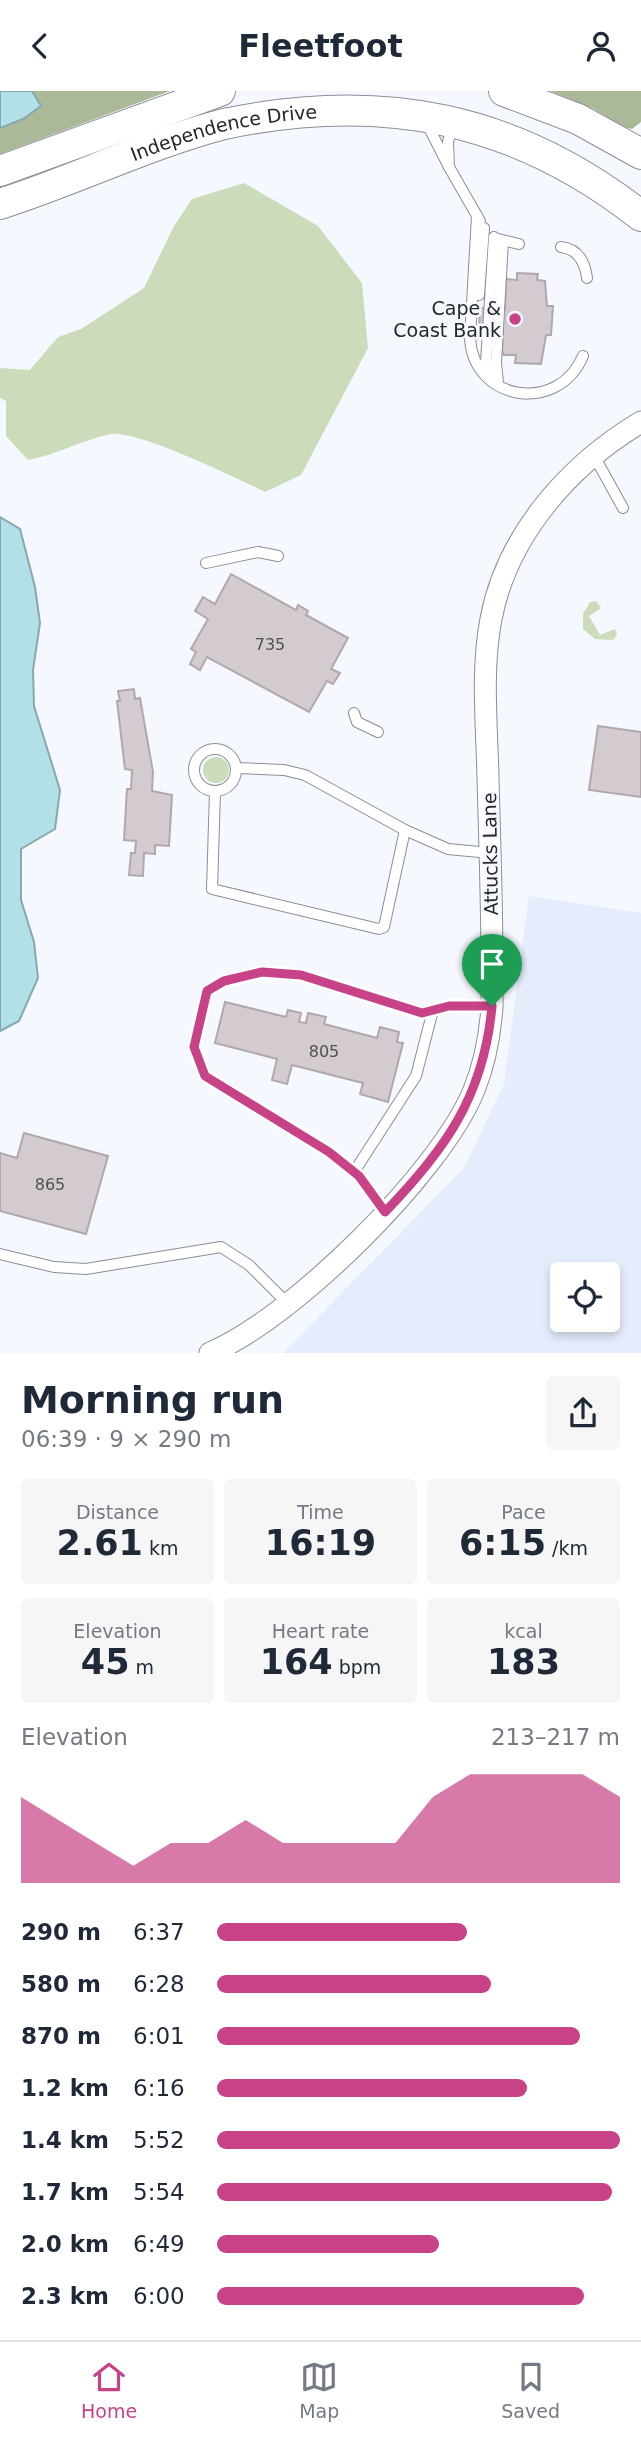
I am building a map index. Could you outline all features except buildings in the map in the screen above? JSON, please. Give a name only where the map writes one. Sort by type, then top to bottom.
[{"type":"street","name":"Independence Drive","points":[[0,171],[220,91]]},
{"type":"street","points":[[504,91],[578,119],[641,154]]},
{"type":"street","name":"Independence Drive","points":[[0,204],[184,137],[269,114],[338,107],[422,113],[454,119],[523,142],[556,158],[641,216]]},
{"type":"street","name":"Attucks Lane","points":[[210,1353],[259,1326],[385,1212],[445,1143],[466,1107],[487,1048],[492,1006],[487,712],[491,617],[506,571],[521,539],[557,491],[593,454],[641,422]]},
{"type":"lane","points":[[422,113],[435,146],[484,227],[499,239],[519,244]]},
{"type":"lane","points":[[449,167],[448,142],[454,119]]},
{"type":"lane","points":[[477,216],[470,338],[473,362],[492,381],[519,393],[542,393],[567,379],[583,356]]},
{"type":"lane","points":[[484,227],[476,343],[478,365],[492,381]]},
{"type":"lane","points":[[492,381],[496,363],[499,239]]},
{"type":"lane","points":[[561,247],[572,249],[579,256],[587,278]]},
{"type":"lane","points":[[593,454],[624,508]]},
{"type":"lane","points":[[206,563],[258,552],[278,556]]},
{"type":"lane","points":[[354,713],[357,722],[377,732]]},
{"type":"lane","points":[[211,750],[225,751],[236,768],[229,786],[215,791],[204,788],[196,777],[199,757],[211,750]]},
{"type":"lane","points":[[236,768],[284,770],[305,775],[448,849],[490,853]]},
{"type":"lane","points":[[215,791],[212,889],[380,929],[386,925],[405,829]]},
{"type":"lane","points":[[385,1212],[355,1172],[329,1152],[205,1076],[194,1047],[207,991],[224,981],[262,972],[301,975],[422,1013],[449,1006],[492,1006]]},
{"type":"lane","points":[[355,1172],[416,1076],[433,1010]]},
{"type":"lane","points":[[0,1254],[54,1267],[86,1269],[221,1247],[249,1265],[287,1303]]},
{"type":"shaded area","points":[[529,896],[641,913],[641,1353],[283,1353],[464,1168],[504,1084]]},
{"type":"green space","points":[[0,91],[170,91],[0,154]]},
{"type":"green space","points":[[550,91],[641,91],[641,122],[632,129],[623,127],[594,109]]},
{"type":"green space","points":[[244,183],[318,226],[362,283],[368,348],[301,475],[265,492],[163,446],[123,434],[110,434],[28,460],[6,436],[6,401],[0,398],[0,368],[30,370],[58,337],[81,329],[144,288],[174,226],[192,199]]},
{"type":"green space","points":[[596,601],[601,608],[589,616],[600,635],[615,629],[617,635],[613,640],[595,639],[583,629],[583,614],[590,602]]},
{"type":"green space","points":[[216,757],[225,761],[229,770],[225,779],[216,783],[207,779],[203,770],[207,761]]},
{"type":"water","points":[[0,91],[32,91],[41,106],[23,119],[0,128]]},
{"type":"water","points":[[0,517],[20,529],[35,587],[40,623],[33,670],[34,706],[60,790],[55,829],[21,849],[21,900],[34,942],[38,978],[19,1021],[0,1031]]},
{"type":"place","name":"Cape & Coast Bank","points":[[515,319]]},
{"type":"route","points":[[262,972],[301,975],[422,1013],[449,1006],[492,1006],[482,1069],[466,1107],[427,1167],[385,1212],[359,1176],[329,1152],[205,1076],[194,1047],[207,991],[224,981],[262,972]]}]
